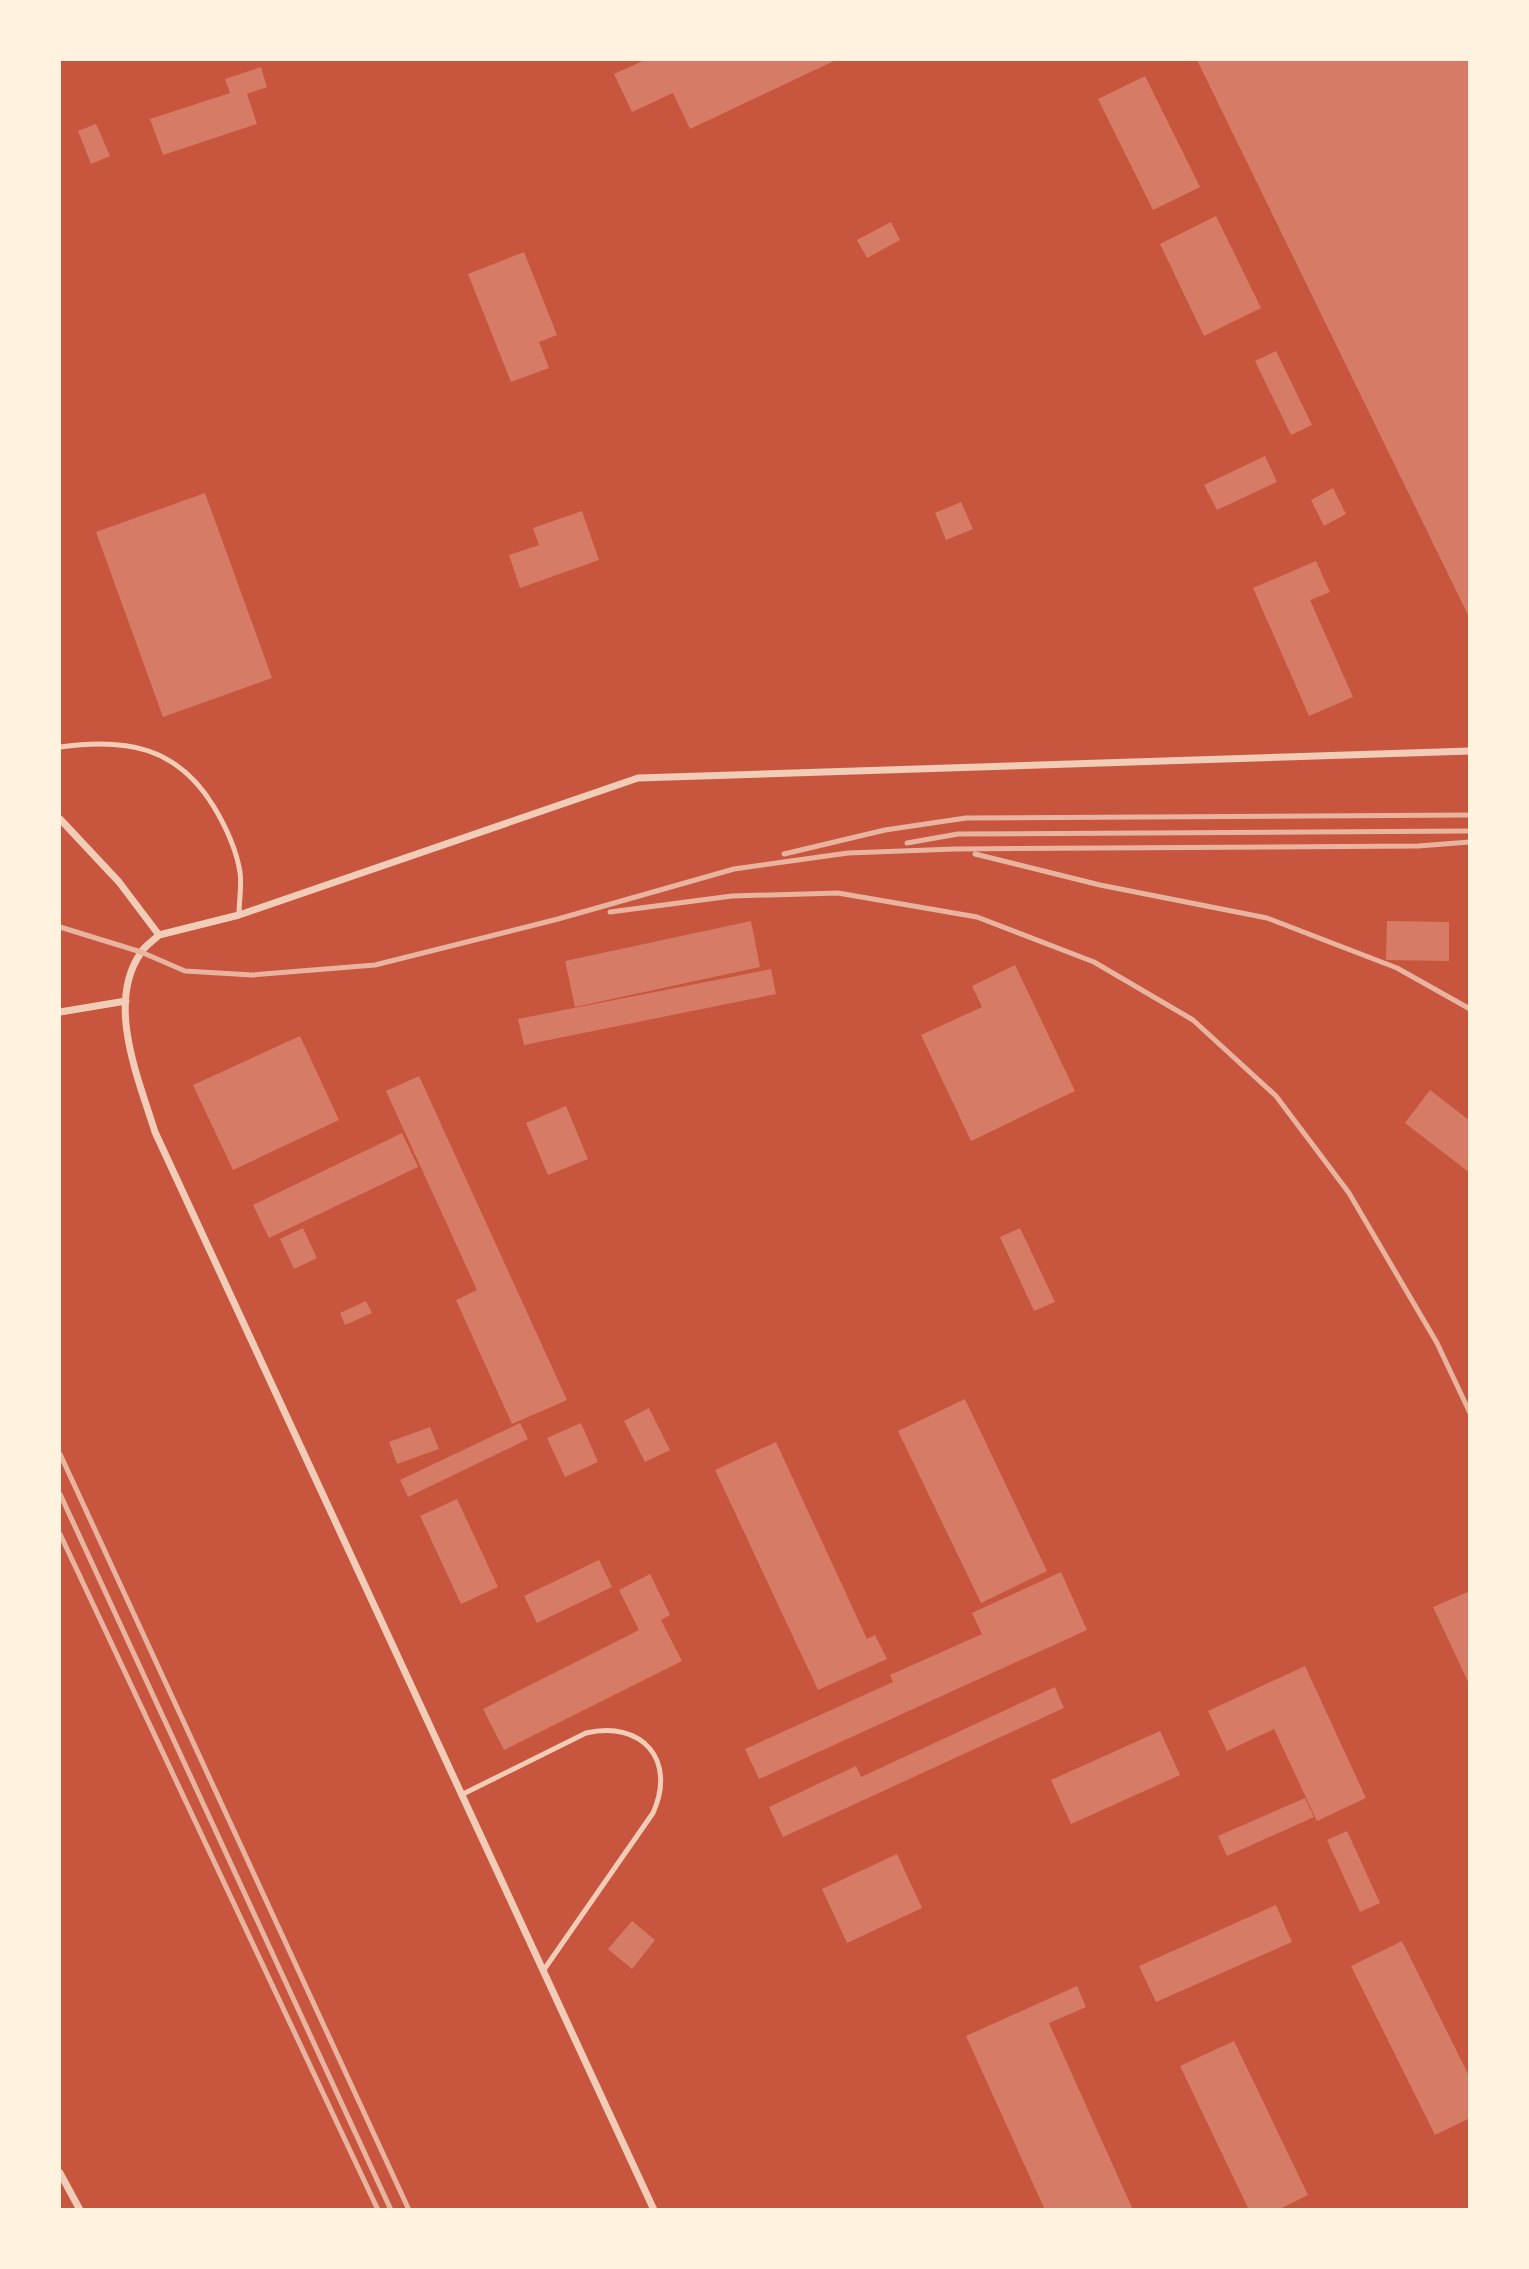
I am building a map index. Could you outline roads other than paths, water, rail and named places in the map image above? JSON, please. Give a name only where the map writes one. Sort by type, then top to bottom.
[{"type":"street","points":[[654,2210],[155,1132],[132,1058],[126,1001],[130,972],[141,951],[159,935],[239,915],[638,778],[1469,751]]},
{"type":"street","points":[[60,819],[120,882],[159,935]]},
{"type":"street","points":[[60,1012],[126,1001]]},
{"type":"street","points":[[60,2173],[79,2210]]},
{"type":"lane","points":[[60,747],[89,743],[124,744],[153,751],[175,763],[202,788],[229,831],[240,873],[239,915]]},
{"type":"lane","points":[[461,1795],[586,1733],[607,1728],[628,1732],[646,1743],[658,1761],[662,1778],[661,1796],[653,1813],[543,1971]]},
{"type":"railway","points":[[784,854],[885,830],[966,818],[1470,815]]},
{"type":"railway","points":[[907,843],[958,834],[1470,831]]},
{"type":"railway","points":[[60,927],[141,952],[185,971],[252,975],[375,965],[558,919],[734,869],[848,853],[955,849],[1418,846],[1470,842]]},
{"type":"railway","points":[[975,854],[1100,885],[1267,918],[1397,968],[1470,1009]]},
{"type":"railway","points":[[610,912],[732,896],[838,893],[977,917],[1094,962],[1193,1020],[1276,1096],[1349,1193],[1437,1343],[1470,1413]]},
{"type":"railway","points":[[60,1454],[409,2210]]},
{"type":"railway","points":[[60,1494],[391,2210]]},
{"type":"railway","points":[[60,1534],[378,2210]]}]
